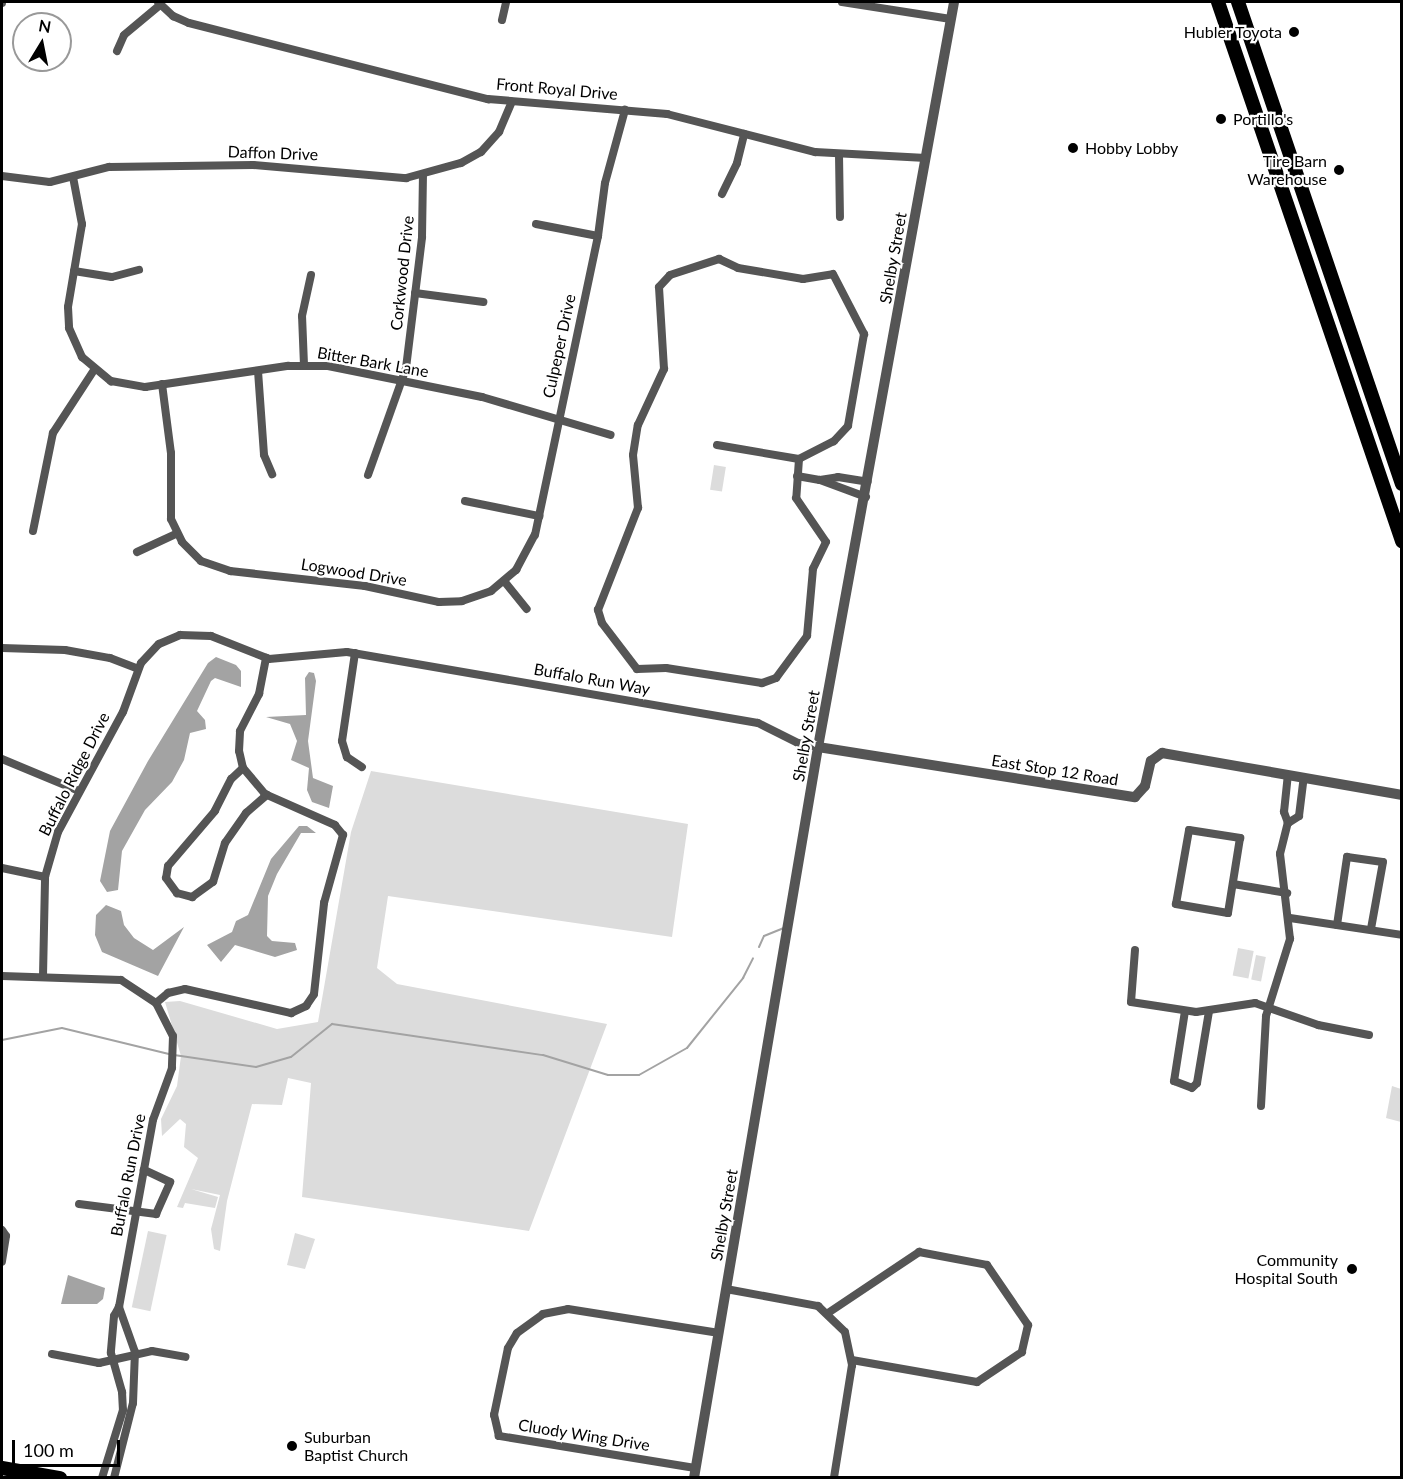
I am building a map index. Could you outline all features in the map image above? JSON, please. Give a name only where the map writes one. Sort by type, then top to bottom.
[{"type":"main road","points":[[1218,2],[1401,541]]},
{"type":"main road","points":[[1238,2],[1401,484]]},
{"type":"main road","points":[[2,1468],[60,1478]]},
{"type":"street","points":[[502,20],[506,2]]},
{"type":"street","points":[[842,2],[951,19]]},
{"type":"street","name":"Shelby Street","points":[[694,1473],[818,747],[866,497],[954,2]]},
{"type":"street","points":[[117,51],[124,35],[159,3]]},
{"type":"street","name":"Front Royal Drive","points":[[159,3],[189,23],[512,102],[625,110],[683,117],[744,134],[839,155],[926,158]]},
{"type":"street","name":"Daffon Drive","points":[[2,176],[50,182],[109,167],[253,165],[378,177],[423,175],[461,163],[481,152],[499,132],[512,102]]},
{"type":"street","name":"Culpeper Drive","points":[[504,581],[526,556],[539,516],[598,236],[605,183],[625,110]]},
{"type":"street","points":[[722,194],[737,164],[744,134]]},
{"type":"street","points":[[839,155],[840,217]]},
{"type":"street","name":"Corkwood Drive","points":[[368,475],[403,381],[415,293],[423,175]]},
{"type":"street","points":[[33,531],[53,433],[94,370],[79,352],[69,328],[74,271],[82,224],[73,177]]},
{"type":"street","points":[[536,224],[598,236]]},
{"type":"street","points":[[717,445],[799,459],[834,441],[849,423],[864,338],[855,313],[833,274],[803,279],[738,268],[719,260],[668,277],[660,285],[658,294],[664,369],[638,426],[633,455],[638,508],[598,610],[630,664],[640,670],[666,668],[762,683],[776,678],[786,665],[806,638],[813,569],[826,542],[796,498],[799,459]]},
{"type":"street","points":[[74,271],[112,277],[139,270]]},
{"type":"street","points":[[304,365],[302,316],[311,275]]},
{"type":"street","points":[[415,293],[483,302]]},
{"type":"street","name":"Bitter Bark Lane","points":[[94,370],[121,384],[162,384],[304,365],[336,367],[482,398],[558,422],[611,435]]},
{"type":"street","points":[[258,371],[264,455],[272,474]]},
{"type":"street","points":[[138,552],[176,534],[170,509],[171,453],[162,384]]},
{"type":"street","points":[[796,476],[820,480],[866,497]]},
{"type":"street","points":[[820,480],[838,477],[868,482]]},
{"type":"street","points":[[465,501],[539,516]]},
{"type":"street","name":"Logwood Drive","points":[[176,534],[197,558],[226,570],[365,586],[439,602],[475,597],[504,581]]},
{"type":"street","points":[[504,581],[527,609]]},
{"type":"street","name":"Buffalo Ridge Drive","points":[[43,976],[45,877],[58,832],[123,712],[138,669],[162,642],[180,635],[206,635],[266,658]]},
{"type":"street","points":[[2,648],[65,650],[110,658],[138,669]]},
{"type":"street","name":"Buffalo Run Way","points":[[266,658],[335,651],[355,653],[758,723],[798,743],[818,747]]},
{"type":"street","points":[[355,653],[341,739],[347,757],[362,767]]},
{"type":"street","points":[[156,1003],[181,989],[286,1013],[306,1006],[314,992],[324,903],[342,834],[335,825],[267,795],[251,781],[243,768],[238,751],[240,731],[259,694],[266,658]]},
{"type":"street","name":"East Stop 12 Road","points":[[818,747],[1135,797],[1145,786],[1151,760],[1162,753],[1401,795]]},
{"type":"street","points":[[2,759],[79,791]]},
{"type":"street","points":[[243,768],[231,779],[215,811],[167,868],[167,880],[182,896],[196,896],[213,882],[225,843],[246,813],[267,795]]},
{"type":"street","points":[[1261,1106],[1268,1008],[1288,955],[1290,918],[1280,854],[1288,823],[1284,812],[1288,776]]},
{"type":"street","points":[[1288,823],[1299,816],[1304,778]]},
{"type":"street","points":[[1189,830],[1240,838],[1233,884],[1228,913],[1176,904],[1189,830]]},
{"type":"street","points":[[1337,925],[1347,857],[1356,858],[1383,862],[1371,929]]},
{"type":"street","points":[[2,868],[45,877]]},
{"type":"street","points":[[1233,884],[1287,893]]},
{"type":"street","points":[[1290,918],[1401,935]]},
{"type":"street","points":[[1135,950],[1130,1002],[1185,1011],[1209,1011],[1241,1003],[1268,1008],[1318,1025],[1369,1035]]},
{"type":"street","name":"Buffalo Run Drive","points":[[2,976],[121,980],[138,987],[156,1003],[171,1028],[174,1057],[154,1115],[119,1306],[111,1337],[112,1361],[122,1392],[123,1410],[102,1478]]},
{"type":"street","points":[[1185,1011],[1174,1081],[1192,1088],[1197,1083],[1209,1011]]},
{"type":"street","points":[[79,1204],[136,1214],[157,1214],[170,1185],[168,1179],[144,1170]]},
{"type":"street","points":[[2,1230],[6,1236],[2,1262]]},
{"type":"street","points":[[828,1313],[914,1253],[983,1262],[1027,1321],[1023,1351],[977,1382],[852,1360]]},
{"type":"street","points":[[726,1289],[812,1304],[828,1313],[845,1332],[852,1360],[834,1478]]},
{"type":"street","name":"Buffalo Run Drive","points":[[114,1478],[132,1417],[135,1354],[119,1306]]},
{"type":"street","name":"Cluody Wing Drive","points":[[694,1473],[499,1436],[494,1414],[508,1348],[517,1333],[543,1314],[568,1309],[718,1333]]},
{"type":"street","points":[[52,1354],[99,1363],[152,1351],[184,1357]]},
{"type":"shaded area","points":[[714,465],[726,467],[722,492],[710,490]]},
{"type":"shaded area","points":[[216,657],[236,665],[241,671],[241,687],[215,678],[211,681],[197,711],[205,720],[206,729],[190,733],[184,760],[172,782],[145,810],[122,851],[118,890],[107,892],[100,881],[110,831],[148,761],[208,663]]},
{"type":"shaded area","points":[[309,672],[314,673],[316,681],[308,741],[313,778],[333,786],[329,808],[312,802],[307,790],[309,768],[291,760],[297,741],[290,724],[266,717],[306,715],[305,678]]},
{"type":"shaded area","points":[[371,771],[688,824],[672,937],[388,896],[377,968],[397,984],[607,1024],[529,1231],[302,1197],[311,1083],[288,1078],[282,1105],[252,1104],[227,1201],[220,1251],[214,1249],[211,1229],[220,1195],[191,1189],[218,1197],[215,1208],[185,1203],[183,1208],[177,1207],[198,1158],[184,1147],[186,1124],[180,1119],[162,1136],[161,1119],[177,1086],[181,1056],[165,1002],[180,1001],[277,1029],[318,1022],[351,832]]},
{"type":"shaded area","points":[[299,826],[307,826],[316,833],[301,833],[277,874],[268,896],[267,936],[272,941],[295,943],[297,950],[275,957],[235,945],[221,962],[207,945],[232,932],[236,921],[248,915],[271,859]]},
{"type":"shaded area","points":[[106,905],[121,911],[124,925],[134,938],[153,950],[184,927],[158,976],[102,952],[95,935],[96,915]]},
{"type":"shaded area","points":[[1238,948],[1254,951],[1248,979],[1233,975]]},
{"type":"shaded area","points":[[1256,955],[1266,957],[1261,981],[1251,980]]},
{"type":"shaded area","points":[[1392,1086],[1401,1089],[1401,1122],[1386,1118]]},
{"type":"shaded area","points":[[148,1231],[167,1235],[150,1311],[132,1307]]},
{"type":"shaded area","points":[[295,1233],[315,1239],[305,1269],[287,1265]]},
{"type":"shaded area","points":[[68,1275],[105,1288],[103,1299],[97,1304],[61,1304]]},
{"type":"waterway","points":[[759,947],[764,936],[784,928]]},
{"type":"waterway","points":[[174,1055],[256,1067],[291,1057],[332,1024],[543,1055],[608,1075],[639,1075],[687,1048],[743,978],[753,958]]},
{"type":"waterway","points":[[2,1040],[62,1028],[169,1054]]},
{"type":"place","name":"Hubler Toyota","points":[[1294,32]]},
{"type":"place","name":"Portillo's","points":[[1221,119]]},
{"type":"place","name":"Hobby Lobby","points":[[1073,148]]},
{"type":"place","name":"Tire Barn Warehouse","points":[[1339,170]]},
{"type":"place","name":"Community Hospital South","points":[[1352,1269]]},
{"type":"place","name":"Suburban Baptist Church","points":[[292,1446]]}]
